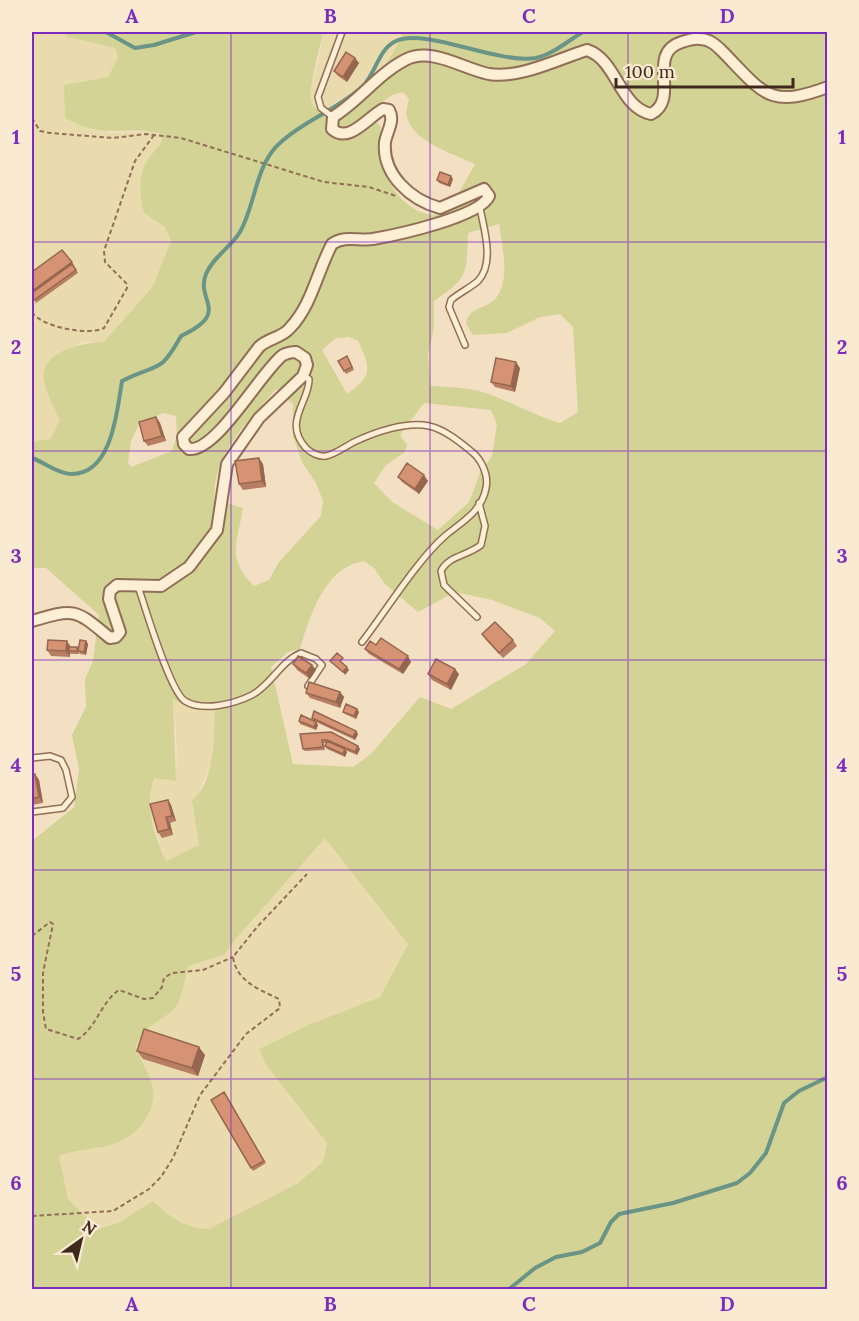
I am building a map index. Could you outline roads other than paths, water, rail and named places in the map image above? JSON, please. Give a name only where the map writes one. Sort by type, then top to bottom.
[{"type":"street","points":[[32,621],[66,611],[80,614],[110,638],[116,637],[120,632],[109,599],[110,591],[117,585],[161,586],[189,567],[217,530],[227,464],[259,418],[303,376],[307,365],[305,358],[296,352],[283,355],[231,418],[198,447],[189,449],[185,446],[183,437],[224,393],[259,347],[265,341],[287,332],[298,320],[317,282],[332,244],[345,238],[373,239],[448,221],[480,208],[489,196],[484,189],[446,207],[429,205],[414,196],[393,176],[387,162],[386,139],[391,123],[389,110],[377,112],[346,135],[340,135],[332,129],[330,116],[362,98],[406,59],[423,56],[447,60],[490,74],[513,73],[587,50],[598,54],[638,109],[651,114],[656,111],[663,99],[663,66],[668,51],[680,43],[697,38],[714,44],[750,80],[776,97],[797,98],[828,87]]},
{"type":"lane","points":[[330,116],[321,108],[318,97],[323,78],[342,32]]},
{"type":"lane","points":[[465,345],[449,307],[451,300],[478,281],[486,262],[487,246],[480,208]]},
{"type":"lane","points":[[303,376],[309,379],[309,384],[298,408],[297,424],[300,439],[307,449],[323,456],[381,431],[417,425],[430,426],[474,453],[482,463],[486,488],[470,518],[432,549],[362,642]]},
{"type":"lane","points":[[477,616],[444,585],[441,571],[450,559],[469,554],[481,545],[485,526],[479,503]]},
{"type":"lane","points":[[138,586],[173,684],[183,700],[199,707],[234,702],[252,695],[301,653],[316,659],[322,665],[307,688]]},
{"type":"lane","points":[[32,758],[50,756],[61,760],[66,770],[72,797],[63,808],[32,812]]},
{"type":"waterway","points":[[106,32],[135,48],[154,45],[196,32]]},
{"type":"waterway","points":[[32,458],[60,472],[70,474],[84,472],[95,465],[110,440],[122,381],[162,363],[181,336],[205,320],[208,313],[204,283],[206,274],[213,262],[240,232],[261,173],[272,151],[291,134],[344,101],[363,86],[381,56],[394,42],[407,38],[423,39],[500,56],[536,58],[554,51],[583,32]]},
{"type":"waterway","points":[[508,1290],[535,1268],[556,1257],[582,1252],[600,1243],[611,1222],[619,1214],[673,1203],[737,1183],[750,1173],[766,1153],[784,1103],[799,1091],[828,1077]]}]
